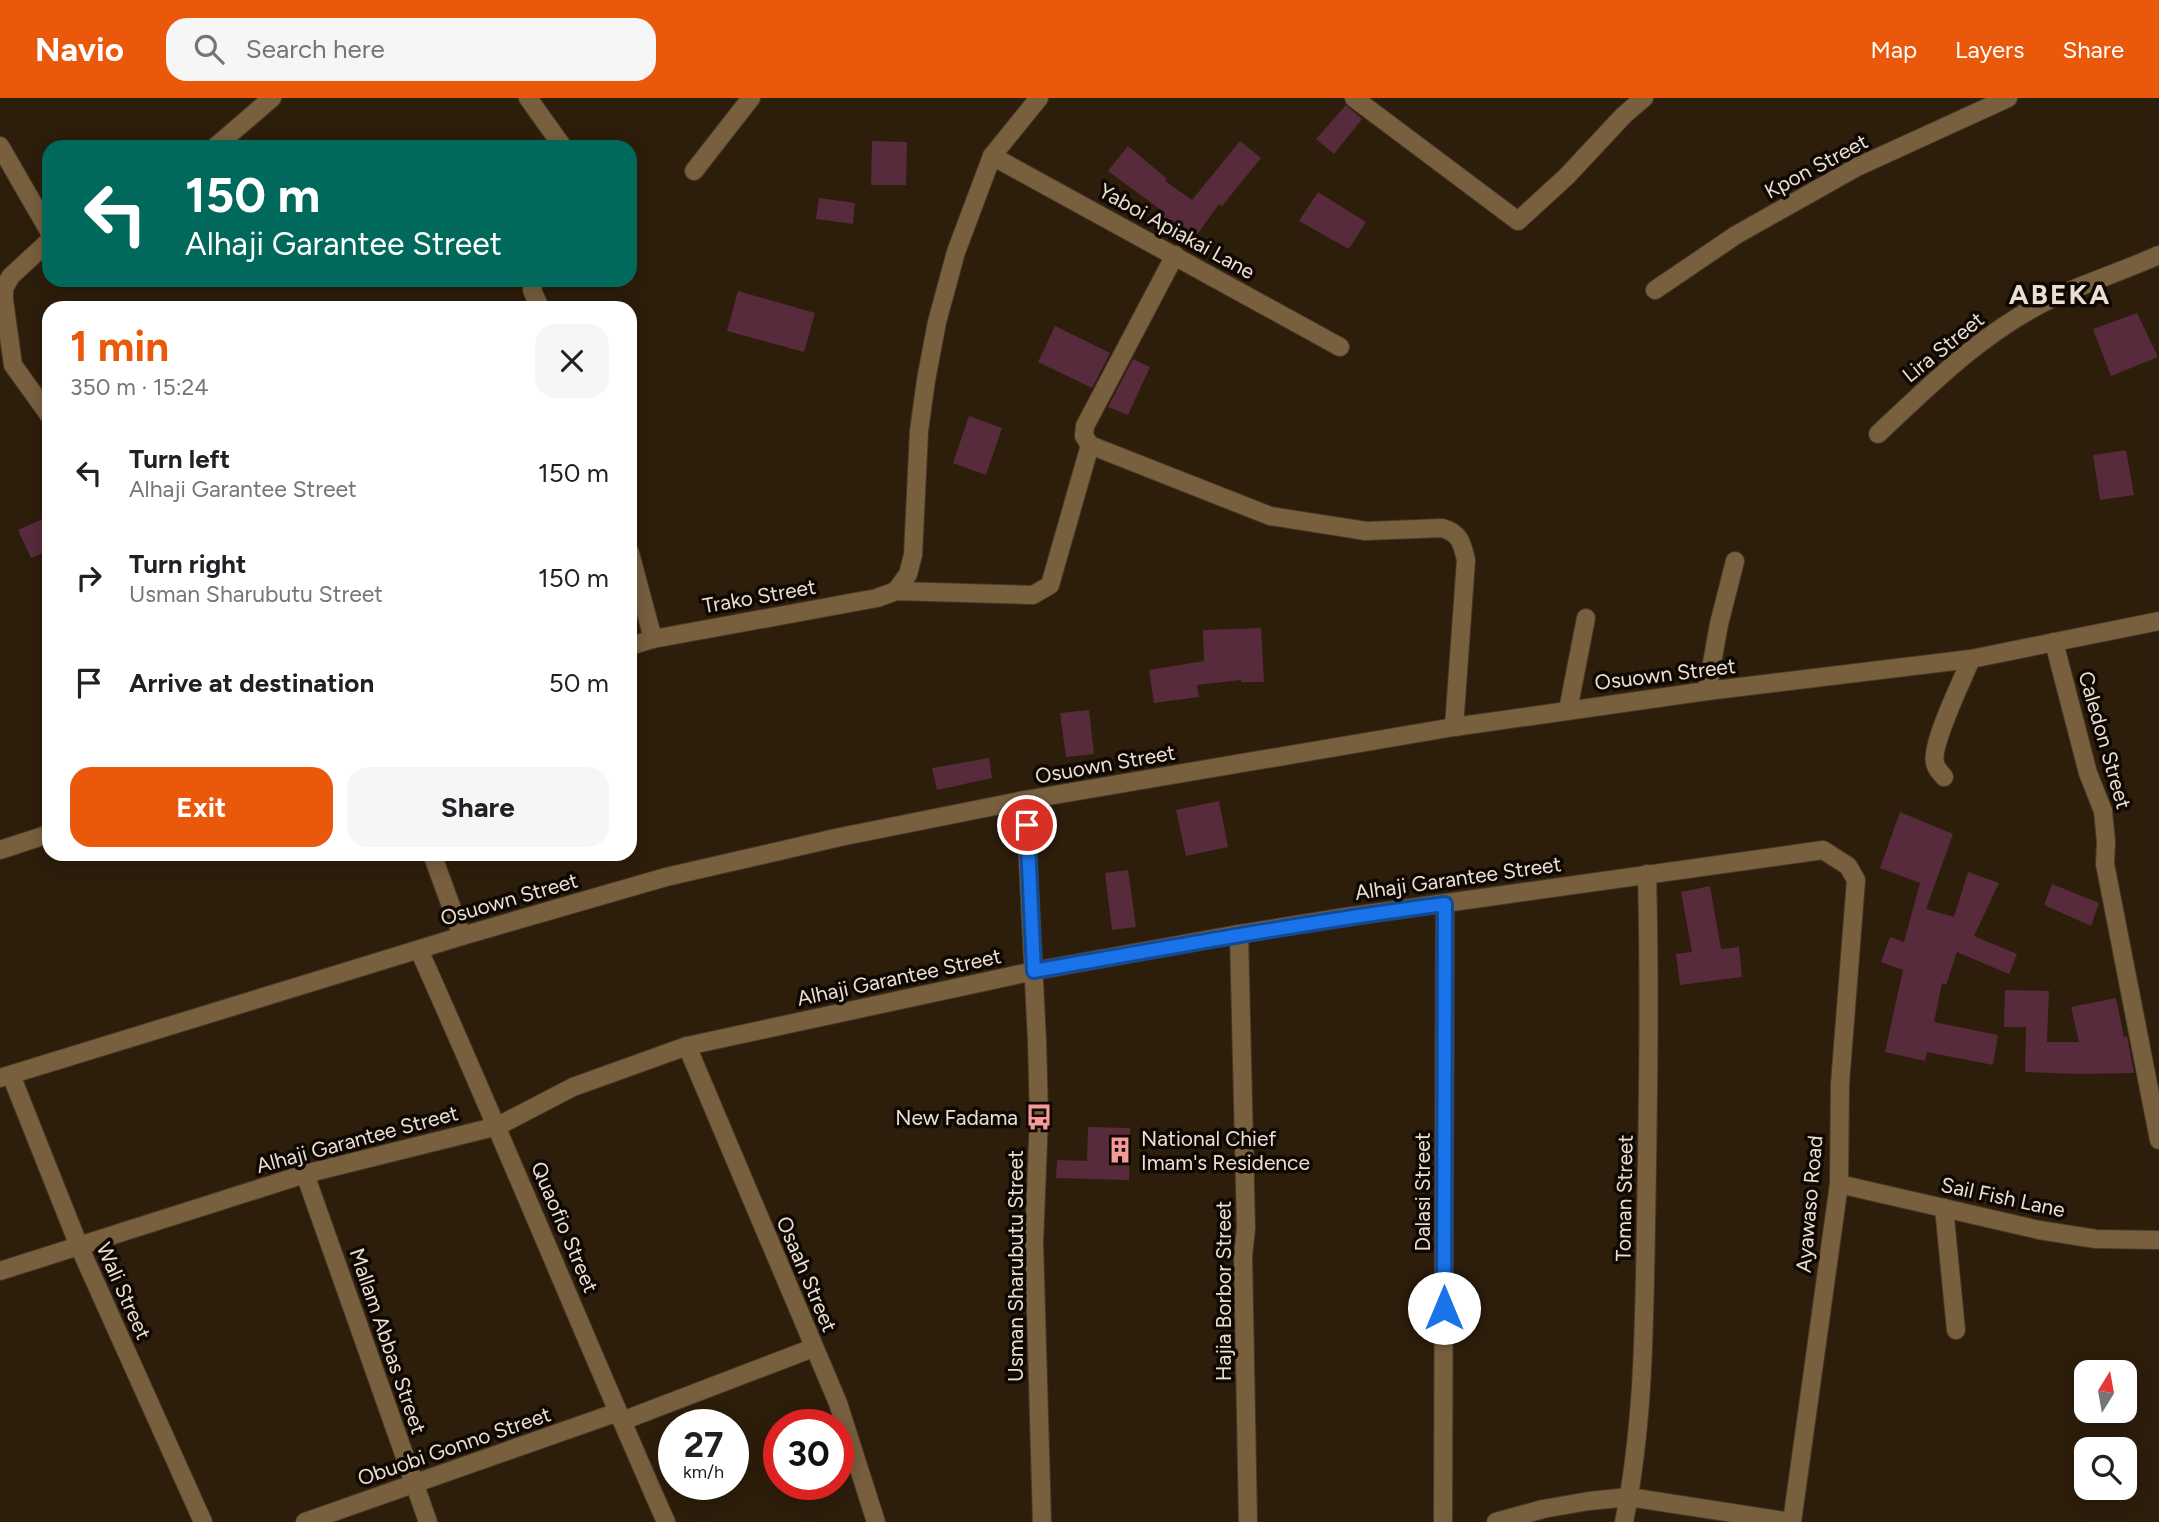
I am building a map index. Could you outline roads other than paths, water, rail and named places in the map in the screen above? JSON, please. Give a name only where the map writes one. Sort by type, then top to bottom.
[{"type":"street","points":[[223,140],[272,98]]},
{"type":"street","points":[[528,98],[558,140]]},
{"type":"street","points":[[694,171],[751,98]]},
{"type":"street","points":[[896,591],[908,574],[913,555],[919,431],[937,322],[956,252],[992,156],[1039,98]]},
{"type":"street","points":[[1354,98],[1518,221],[1644,98]]},
{"type":"street","name":"Kpon Street","points":[[1655,290],[1736,235],[1857,167],[2008,98]]},
{"type":"street","points":[[0,146],[42,219]]},
{"type":"street","name":"Yaboi Apiakai Lane","points":[[992,156],[1340,346]]},
{"type":"street","points":[[42,247],[11,276],[4,288],[6,369],[42,408]]},
{"type":"street","name":"Trako Street","points":[[637,644],[877,598],[896,591],[1033,595],[1042,591],[1050,585],[1090,445],[1084,436],[1085,426],[1175,255]]},
{"type":"street","name":"Lira Street","points":[[1878,434],[1958,359],[2006,326],[2054,298],[2159,255]]},
{"type":"street","points":[[1090,445],[1270,516],[1366,531],[1442,528],[1452,531],[1461,540],[1466,560],[1454,727]]},
{"type":"street","points":[[1707,691],[1719,624],[1735,561]]},
{"type":"street","points":[[637,579],[653,639]]},
{"type":"street","points":[[1567,710],[1586,618]]},
{"type":"street","name":"Osuown Street","points":[[6,1077],[462,936],[675,874],[840,837],[1026,800],[1454,727],[1707,691],[1971,659],[2159,621]]},
{"type":"street","name":"Caledon Street","points":[[2054,642],[2088,773],[2103,811],[2105,864],[2159,1140]]},
{"type":"street","points":[[1944,777],[1937,769],[1934,755],[1940,732],[1971,659]]},
{"type":"street","name":"Usman Sharubutu Street","points":[[1026,800],[1039,1117],[1034,1268],[1042,1522]]},
{"type":"street","points":[[0,850],[42,836]]},
{"type":"street","name":"Alhaji Garantee Street","points":[[0,1271],[305,1174],[498,1126],[573,1087],[687,1046],[1034,971],[1239,934],[1807,851],[1823,850],[1835,856]]},
{"type":"street","name":"Ayawaso Road","points":[[1791,1522],[1839,1184],[1840,1084],[1856,880],[1848,866],[1835,856]]},
{"type":"street","points":[[435,861],[462,936]]},
{"type":"street","name":"Toman Street","points":[[1624,1522],[1639,1415],[1644,1324],[1650,1019],[1647,874]]},
{"type":"street","name":"Dalasi Street","points":[[1443,1522],[1445,904]]},
{"type":"street","name":"Hajia Borbor Street","points":[[1239,934],[1246,1228],[1243,1256],[1248,1522]]},
{"type":"street","name":"Quaofio Street","points":[[419,950],[498,1126],[666,1522]]},
{"type":"street","name":"Osaah Street","points":[[687,1046],[838,1403],[876,1522]]},
{"type":"street","name":"Wali Street","points":[[6,1077],[203,1522]]},
{"type":"street","name":"Mallam Abbas Street","points":[[305,1174],[428,1522]]},
{"type":"street","name":"Sail Fish Lane","points":[[1839,1184],[2062,1234],[2096,1239],[2159,1240]]},
{"type":"street","points":[[1944,1208],[1956,1330]]},
{"type":"street","name":"Obuobi Gonno Street","points":[[305,1522],[620,1417],[813,1348]]},
{"type":"street","points":[[1496,1522],[1543,1509],[1629,1497],[1791,1522]]},
{"type":"place","name":"New Fadama","points":[[1039,1117]]},
{"type":"place","name":"National Chief Imam's Residence","points":[[1120,1150]]},
{"type":"district","name":"ABEKA","points":[[2060,294]]}]
